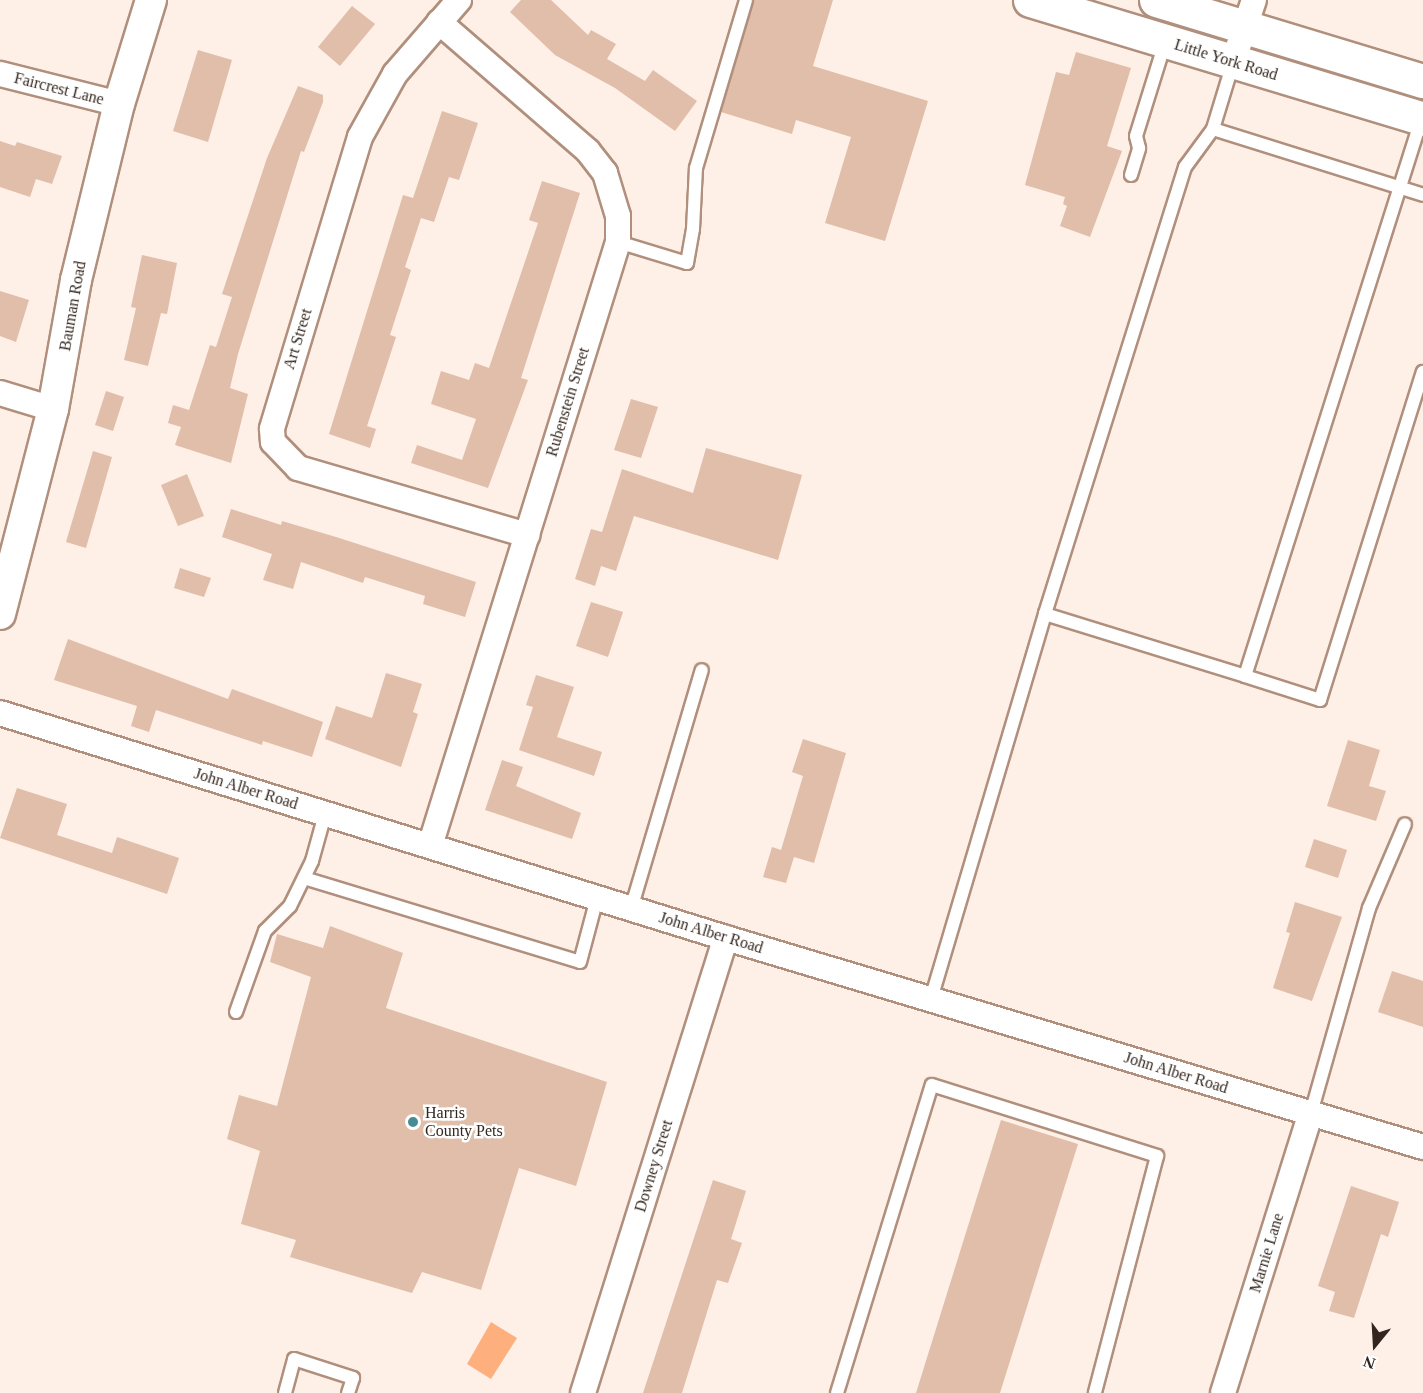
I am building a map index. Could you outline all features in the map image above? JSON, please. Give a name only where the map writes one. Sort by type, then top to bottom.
[{"type":"main road","name":"Little York Road","points":[[1030,0],[1422,119]]},
{"type":"main road","points":[[1156,0],[1250,14],[1423,81]]},
{"type":"street","name":"Bauman Road","points":[[0,614],[53,409],[76,280],[119,104],[151,0]]},
{"type":"street","name":"Art Street","points":[[459,0],[395,74],[360,137],[275,413],[273,442],[298,468],[527,535]]},
{"type":"street","points":[[1233,62],[1250,14]]},
{"type":"street","name":"Rubenstein Street","points":[[430,846],[618,242],[615,195],[605,173],[588,151],[439,22]]},
{"type":"street","name":"Faircrest Lane","points":[[0,75],[119,104]]},
{"type":"street","points":[[0,393],[53,409]]},
{"type":"street","name":"John Alber Road","points":[[0,713],[726,938],[1423,1147]]},
{"type":"street","name":"Downey Street","points":[[583,1393],[726,938]]},
{"type":"street","name":"Marnie Lane","points":[[1223,1393],[1311,1113]]},
{"type":"lane","points":[[618,242],[687,263],[693,229],[696,168],[746,0]]},
{"type":"lane","points":[[1131,175],[1139,148],[1136,136],[1165,41]]},
{"type":"lane","points":[[931,999],[1045,614],[1185,167],[1213,129],[1233,62]]},
{"type":"lane","points":[[1245,676],[1422,119]]},
{"type":"lane","points":[[1213,129],[1423,195]]},
{"type":"lane","points":[[1045,614],[1320,700],[1423,372]]},
{"type":"lane","points":[[631,909],[702,670]]},
{"type":"lane","points":[[236,1012],[265,932],[290,906],[304,878],[325,814]]},
{"type":"lane","points":[[1311,1113],[1369,908],[1405,824]]},
{"type":"lane","points":[[304,878],[580,963],[597,898]]},
{"type":"lane","points":[[837,1393],[932,1085],[1157,1156],[1095,1393]]},
{"type":"lane","points":[[285,1393],[294,1359],[353,1378],[348,1393]]},
{"type":"shaded area","points":[[491,1322],[517,1338],[491,1379],[467,1364]]},
{"type":"building","points":[[521,0],[551,0],[588,35],[591,30],[616,44],[607,59],[645,81],[653,70],[697,101],[675,131],[615,88],[555,55],[510,12]]},
{"type":"building","points":[[754,0],[833,0],[813,66],[928,101],[885,241],[825,223],[851,137],[796,120],[792,134],[721,112]]},
{"type":"building","points":[[352,6],[375,24],[340,66],[318,47]]},
{"type":"building","points":[[198,50],[232,60],[208,142],[173,131]]},
{"type":"building","points":[[1076,52],[1131,68],[1107,146],[1122,151],[1090,237],[1060,226],[1067,206],[1063,204],[1065,197],[1025,185],[1056,72],[1069,75]]},
{"type":"building","points":[[298,86],[323,95],[323,102],[304,152],[301,151],[238,354],[230,388],[248,394],[231,463],[175,445],[181,427],[168,423],[173,405],[189,410],[210,345],[216,347],[232,297],[222,294],[267,158]]},
{"type":"building","points":[[442,111],[478,123],[459,180],[449,177],[434,222],[421,218],[405,267],[411,270],[390,335],[396,337],[367,426],[376,429],[370,448],[329,434],[403,195],[413,198]]},
{"type":"building","points":[[0,141],[15,146],[17,142],[62,156],[52,184],[36,179],[30,197],[0,187]]},
{"type":"building","points":[[542,181],[580,193],[521,378],[528,380],[488,488],[411,463],[417,445],[462,460],[476,419],[431,404],[441,371],[469,380],[475,363],[489,368],[538,223],[529,220]]},
{"type":"building","points":[[142,255],[177,263],[167,314],[161,313],[148,366],[124,360],[136,308],[131,307]]},
{"type":"building","points":[[0,291],[29,300],[16,342],[0,336]]},
{"type":"building","points":[[106,391],[124,397],[113,431],[95,425]]},
{"type":"building","points":[[631,399],[658,407],[641,458],[614,450]]},
{"type":"building","points":[[706,448],[802,475],[778,560],[634,516],[616,571],[601,566],[595,586],[575,579],[591,529],[602,532],[622,469],[693,493]]},
{"type":"building","points":[[93,451],[112,457],[86,548],[66,542]]},
{"type":"building","points":[[187,474],[204,516],[178,526],[161,485]]},
{"type":"building","points":[[231,509],[281,525],[282,521],[336,537],[476,582],[465,617],[423,604],[425,596],[365,577],[363,583],[301,562],[293,589],[263,580],[272,554],[222,537]]},
{"type":"building","points":[[180,568],[211,578],[204,597],[174,588]]},
{"type":"building","points":[[591,602],[623,612],[608,657],[576,646]]},
{"type":"building","points":[[68,639],[228,699],[232,689],[323,722],[312,757],[263,741],[262,745],[156,710],[149,732],[131,726],[137,706],[54,680]]},
{"type":"building","points":[[386,673],[422,684],[413,712],[418,714],[401,767],[325,739],[336,706],[372,718]]},
{"type":"building","points":[[536,675],[574,687],[557,737],[602,752],[594,776],[519,750],[533,707],[526,705]]},
{"type":"building","points":[[803,739],[846,753],[814,863],[794,857],[786,883],[763,877],[772,847],[781,850],[803,776],[792,772]]},
{"type":"building","points":[[1348,740],[1380,750],[1369,786],[1386,791],[1376,821],[1327,806]]},
{"type":"building","points":[[502,760],[523,767],[516,786],[581,813],[572,839],[485,810]]},
{"type":"building","points":[[17,788],[67,804],[57,835],[112,853],[117,837],[179,858],[167,894],[0,838]]},
{"type":"building","points":[[1314,839],[1347,850],[1338,878],[1305,867]]},
{"type":"building","points":[[1295,902],[1342,917],[1312,1001],[1273,988],[1290,933],[1286,932]]},
{"type":"building","name":"Harris County Pets","points":[[330,926],[403,953],[386,1008],[607,1082],[576,1186],[519,1168],[481,1290],[422,1272],[412,1293],[290,1257],[296,1240],[241,1224],[260,1151],[227,1139],[239,1095],[277,1106],[311,977],[270,962],[277,934],[323,948]]},
{"type":"building","points":[[1392,971],[1423,981],[1423,1027],[1378,1012]]},
{"type":"building","points":[[1001,1120],[1078,1144],[1000,1393],[916,1393]]},
{"type":"building","points":[[713,1180],[746,1191],[731,1239],[742,1243],[728,1283],[717,1280],[682,1393],[643,1393]]},
{"type":"building","points":[[1351,1186],[1399,1202],[1388,1237],[1381,1234],[1354,1318],[1329,1311],[1335,1292],[1318,1286]]},
{"type":"place","name":"Harris County Pets","points":[[413,1122]]}]
